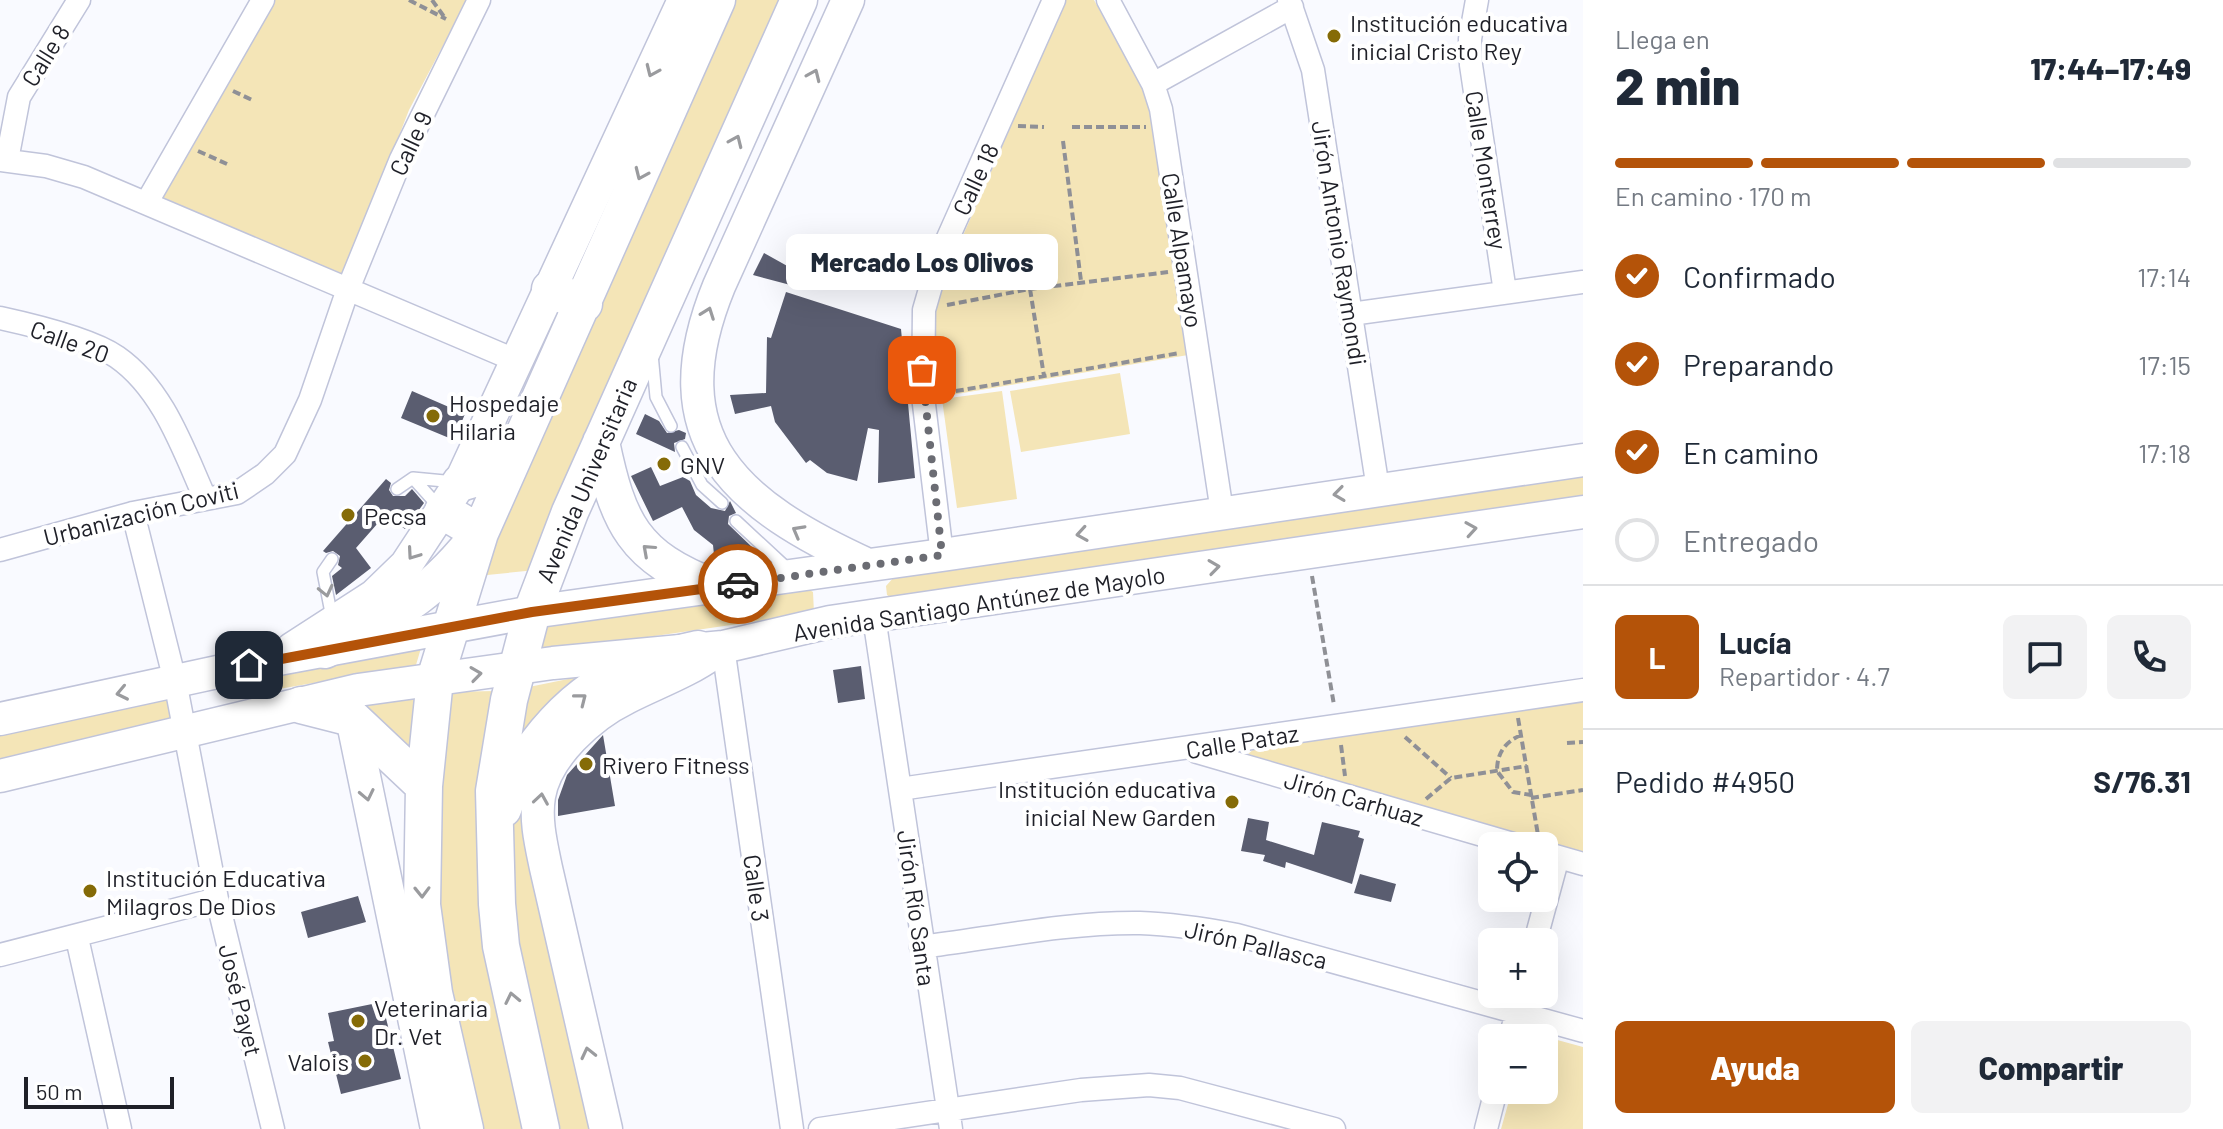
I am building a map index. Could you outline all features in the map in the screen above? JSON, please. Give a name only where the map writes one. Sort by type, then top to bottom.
[{"type":"main road","points":[[329,637],[406,565],[451,497],[684,0]]},
{"type":"main road","points":[[450,1126],[424,920],[424,786],[435,679],[480,533],[533,420],[717,0]]},
{"type":"main road","name":"Avenida Universitaria","points":[[541,1129],[501,946],[495,833],[495,779],[517,668],[532,612],[601,442],[799,0]]},
{"type":"main road","points":[[848,0],[705,320],[696,371],[704,423],[727,470],[749,496],[803,534],[868,565]]},
{"type":"main road","points":[[550,289],[584,304]]},
{"type":"main road","points":[[451,497],[487,475],[533,420]]},
{"type":"main road","points":[[601,442],[608,482],[632,534],[650,554],[692,579],[715,588]]},
{"type":"main road","points":[[329,637],[450,627],[532,612],[715,588],[1583,460]]},
{"type":"main road","points":[[451,497],[480,533]]},
{"type":"main road","name":"Avenida Santiago Antúnez de Mayolo","points":[[0,776],[184,729],[358,690],[517,668],[710,648],[830,622],[1583,512]]},
{"type":"main road","points":[[0,719],[273,660],[415,602],[452,570],[480,533]]},
{"type":"main road","points":[[868,565],[874,617]]},
{"type":"main road","points":[[809,574],[830,622]]},
{"type":"main road","points":[[495,833],[518,772],[538,743],[579,699],[638,666],[710,648]]},
{"type":"main road","points":[[606,1129],[546,868],[538,825],[539,794],[547,772],[579,731],[622,700],[704,660],[710,648]]},
{"type":"main road","points":[[224,670],[223,695],[233,719]]},
{"type":"main road","points":[[301,705],[352,718],[424,786]]},
{"type":"main road","points":[[352,718],[450,1126]]},
{"type":"street","name":"Calle 8","points":[[3,160],[19,97],[79,0]]},
{"type":"street","points":[[147,202],[263,0]]},
{"type":"street","name":"Calle 9","points":[[348,289],[401,159],[479,0]]},
{"type":"street","name":"Calle 18","points":[[942,555],[923,396],[924,310],[939,258],[1054,0]]},
{"type":"street","name":"Calle Alpamayo","points":[[1108,0],[1153,84],[1164,127],[1222,512]]},
{"type":"street","name":"Calle Monterrey","points":[[1477,0],[1470,39],[1471,65],[1505,292]]},
{"type":"street","points":[[1153,84],[1290,4]]},
{"type":"street","name":"Jirón Antonio Raymondi","points":[[1290,4],[1313,70],[1378,489]]},
{"type":"street","points":[[3,160],[84,177],[517,361]]},
{"type":"street","points":[[1351,314],[1583,282]]},
{"type":"street","name":"Urbanización Coviti","points":[[0,550],[133,513],[237,493],[265,474],[285,454],[310,400],[348,289]]},
{"type":"street","name":"Calle 20","points":[[0,318],[41,327],[117,357],[157,398],[205,498]]},
{"type":"street","name":"José Payet","points":[[133,513],[175,681],[217,899],[273,1129]]},
{"type":"street","name":"Jirón Río Santa","points":[[874,617],[949,1119]]},
{"type":"street","name":"Calle 3","points":[[710,648],[792,1129]]},
{"type":"street","name":"Calle Pataz","points":[[900,789],[1583,690]]},
{"type":"street","name":"Jirón Carhuaz","points":[[1189,749],[1478,834]]},
{"type":"street","points":[[1558,856],[1583,864]]},
{"type":"street","points":[[0,955],[77,938],[217,899]]},
{"type":"street","name":"Jirón Pallasca","points":[[921,947],[1100,925],[1138,923],[1199,928],[1478,993]]},
{"type":"street","points":[[77,938],[120,1129]]},
{"type":"street","name":"Jirón Pallasca","points":[[1531,1008],[1583,1031]]},
{"type":"street","points":[[820,1129],[949,1119],[1081,1090],[1149,1085],[1180,1088],[1334,1129]]},
{"type":"street","points":[[1486,1129],[1492,1104]]},
{"type":"lane","points":[[650,333],[656,397],[671,426]]},
{"type":"lane","points":[[682,447],[702,485],[722,503]]},
{"type":"lane","points":[[413,478],[451,497]]},
{"type":"lane","points":[[413,478],[451,497]]},
{"type":"lane","points":[[397,489],[413,478]]},
{"type":"lane","points":[[736,521],[783,562],[809,574]]},
{"type":"lane","points":[[329,637],[323,572],[332,559]]},
{"type":"path","points":[[409,0],[446,19]]},
{"type":"path","points":[[432,0],[446,19]]},
{"type":"path","points":[[439,32],[451,10]]},
{"type":"path","points":[[223,87],[252,100]]},
{"type":"path","points":[[1072,127],[1164,127]]},
{"type":"path","points":[[1063,141],[1081,281]]},
{"type":"path","points":[[189,147],[227,164]]},
{"type":"path","points":[[924,310],[1081,281],[1186,270]]},
{"type":"path","points":[[1030,289],[1044,376]]},
{"type":"path","points":[[923,396],[1198,350]]},
{"type":"path","points":[[1308,553],[1346,777]]},
{"type":"path","points":[[1515,700],[1531,797],[1541,832]]},
{"type":"path","points":[[1385,719],[1451,778]]},
{"type":"path","points":[[1521,735],[1505,745],[1497,761],[1497,771],[1506,787],[1531,797],[1583,790]]},
{"type":"path","points":[[1567,743],[1583,742]]},
{"type":"path","points":[[1409,814],[1451,778],[1527,766]]},
{"type":"shaded area","points":[[270,0],[467,0],[409,110],[344,277],[155,194]]},
{"type":"shaded area","points":[[730,0],[789,0],[536,570],[477,576]]},
{"type":"shaded area","points":[[1066,0],[1094,0],[1143,88],[1150,110],[1188,355],[933,398],[934,309],[944,279]]},
{"type":"shaded area","points":[[1120,373],[1130,434],[1021,452],[1010,391]]},
{"type":"shaded area","points":[[1002,391],[1017,499],[957,508],[942,399]]},
{"type":"shaded area","points":[[1583,475],[1583,500],[896,601],[887,595],[886,586],[894,577]]},
{"type":"shaded area","points":[[806,588],[813,592],[814,613],[530,654],[538,625]]},
{"type":"shaded area","points":[[421,648],[416,665],[256,693],[254,676]]},
{"type":"shaded area","points":[[617,669],[509,768],[524,688]]},
{"type":"shaded area","points":[[421,689],[412,756],[359,711],[368,697]]},
{"type":"shaded area","points":[[496,691],[530,1129],[480,1129],[432,910],[444,692]]},
{"type":"shaded area","points":[[167,692],[173,722],[0,762],[0,730]]},
{"type":"shaded area","points":[[1583,696],[1583,854],[1558,847],[1558,832],[1504,832],[1252,762],[1247,755],[1256,747]]},
{"type":"shaded area","points":[[543,767],[593,1129],[558,1129],[529,1012],[512,922],[508,840],[514,807]]},
{"type":"shaded area","points":[[1558,1040],[1583,1047],[1583,1129],[1501,1129],[1508,1104],[1558,1104]]},
{"type":"building","points":[[764,253],[798,272],[798,287],[753,275]]},
{"type":"building","points":[[786,292],[901,329],[915,478],[878,483],[879,430],[868,428],[857,481],[827,473],[810,460],[806,463],[775,422],[771,406],[735,414],[730,395],[766,393],[767,337],[771,338]]},
{"type":"building","name":"Hospedaje Hilaria","points":[[412,391],[465,414],[454,440],[401,418]]},
{"type":"building","points":[[645,414],[659,421],[667,433],[679,430],[686,433],[685,439],[674,443],[675,452],[636,434]]},
{"type":"building","points":[[651,467],[660,486],[683,477],[690,481],[696,495],[711,508],[725,511],[730,501],[736,513],[729,516],[728,524],[753,548],[754,561],[715,564],[713,545],[694,530],[682,507],[653,521],[631,476]]},
{"type":"building","points":[[386,479],[391,483],[389,490],[393,496],[405,496],[412,489],[424,503],[405,529],[385,515],[356,548],[371,568],[336,595],[332,576],[342,568],[338,565],[340,556],[333,551],[323,551]]},
{"type":"building","points":[[861,666],[865,699],[838,703],[833,670]]},
{"type":"building","name":"Rivero Fitness","points":[[603,735],[615,806],[558,816],[558,800],[567,775]]},
{"type":"building","points":[[1248,818],[1269,822],[1266,840],[1314,855],[1322,822],[1360,831],[1358,837],[1364,839],[1352,884],[1286,862],[1285,868],[1263,861],[1265,855],[1241,851]]},
{"type":"building","points":[[1360,874],[1396,884],[1391,902],[1354,893]]},
{"type":"building","points":[[358,896],[366,922],[308,938],[301,912]]},
{"type":"building","name":"Valois","points":[[382,1002],[401,1079],[341,1094],[328,1042],[334,1041],[328,1013]]},
{"type":"way so far","points":[[738,584],[942,555],[922,370]]},
{"type":"place","name":"Institución educativa inicial Cristo Rey","points":[[1334,36]]},
{"type":"place","name":"Mercado Los Olivos","points":[[922,370]]},
{"type":"place","name":"Hospedaje Hilaria","points":[[433,416]]},
{"type":"place","name":"GNV","points":[[664,464]]},
{"type":"place","name":"Pecsa","points":[[348,515]]},
{"type":"place","name":"Rivero Fitness","points":[[586,764]]},
{"type":"place","name":"Institución educativa inicial New Garden","points":[[1232,802]]},
{"type":"place","name":"Institución Educativa Milagros De Dios","points":[[90,891]]},
{"type":"place","name":"Veterinaria Dr. Vet","points":[[358,1021]]},
{"type":"place","name":"Valois","points":[[365,1061]]},
{"type":"route","points":[[249,665],[532,612],[738,584]]}]
